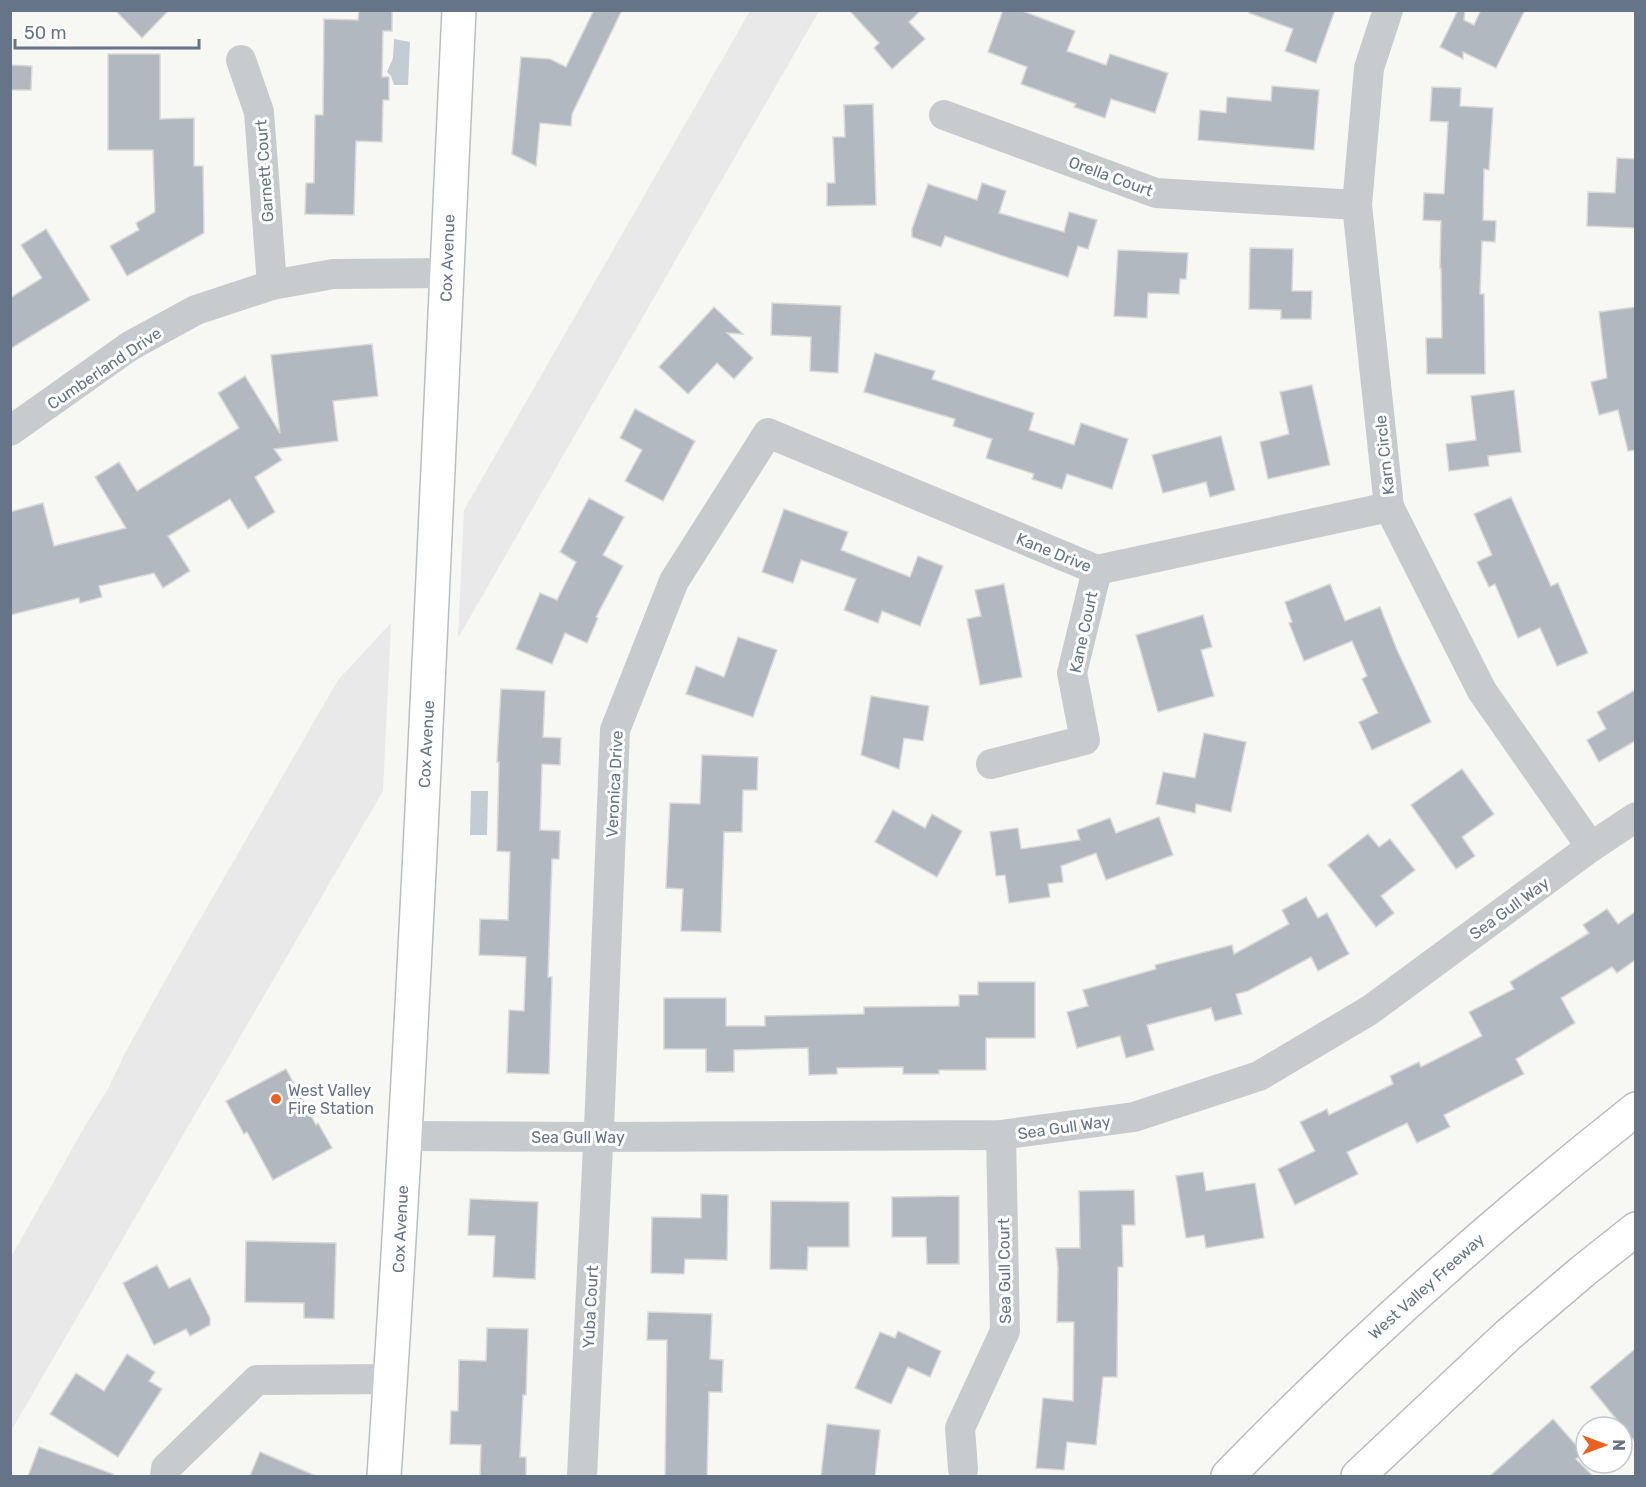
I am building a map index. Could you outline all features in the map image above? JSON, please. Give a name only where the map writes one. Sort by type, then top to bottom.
[{"type":"main road","name":"Cox Avenue","points":[[384,1476],[432,631],[459,10]]},
{"type":"main road","name":"West Valley Freeway","points":[[1228,1476],[1385,1323],[1453,1261],[1522,1200],[1635,1109]]},
{"type":"main road","points":[[1358,1476],[1508,1335],[1635,1229]]},
{"type":"street","name":"Karn Circle","points":[[1388,10],[1369,68],[1357,205],[1389,507],[1482,691],[1591,848]]},
{"type":"street","name":"Garnett Court","points":[[242,60],[260,112],[272,285]]},
{"type":"street","name":"Orella Court","points":[[944,115],[1156,193],[1357,205]]},
{"type":"street","name":"Cumberland Drive","points":[[10,431],[130,346],[196,310],[272,285],[333,274],[446,273]]},
{"type":"street","name":"Kane Drive","points":[[768,433],[1097,570],[1389,507]]},
{"type":"street","name":"Veronica Drive","points":[[598,1137],[615,730],[674,581],[768,433]]},
{"type":"street","name":"Kane Court","points":[[991,764],[1085,740],[1071,673],[1097,570]]},
{"type":"street","name":"Sea Gull Way","points":[[405,1136],[1001,1135],[1134,1117],[1259,1076],[1370,1010],[1635,817]]},
{"type":"street","name":"Sea Gull Court","points":[[963,1468],[960,1428],[1005,1331],[1001,1135]]},
{"type":"street","name":"Yuba Court","points":[[582,1476],[598,1137]]},
{"type":"street","points":[[165,1476],[166,1468],[257,1380],[391,1379]]},
{"type":"shaded area","points":[[750,11],[819,11],[458,638],[464,510]]},
{"type":"shaded area","points":[[394,39],[410,42],[408,85],[394,85],[387,72],[393,58]]},
{"type":"shaded area","points":[[391,623],[383,791],[11,1431],[11,1257],[108,1089],[126,1051],[176,961],[338,680]]},
{"type":"shaded area","points":[[471,791],[488,791],[487,835],[470,835]]},
{"type":"building","points":[[115,10],[169,10],[142,38]]},
{"type":"building","points":[[359,10],[392,10],[392,31],[383,31],[382,77],[389,77],[389,100],[383,100],[382,142],[356,141],[354,215],[305,214],[306,183],[314,183],[315,115],[323,115],[324,19],[358,20]]},
{"type":"building","points":[[594,10],[622,10],[572,114],[571,126],[540,123],[536,166],[512,154],[521,57],[550,59],[566,67]]},
{"type":"building","points":[[849,10],[921,10],[909,22],[925,39],[892,69],[874,48],[879,43]]},
{"type":"building","points":[[1003,10],[1020,10],[1075,31],[1067,51],[1106,65],[1110,54],[1168,73],[1155,113],[1111,99],[1105,118],[1074,107],[1076,104],[1021,84],[1027,67],[988,52]]},
{"type":"building","points":[[1249,10],[1335,10],[1316,63],[1285,51],[1293,29],[1249,13]]},
{"type":"building","points":[[1458,10],[1465,10],[1464,20],[1474,25],[1481,10],[1525,10],[1496,68],[1463,52],[1463,59],[1440,47]]},
{"type":"building","points":[[108,54],[160,54],[160,119],[194,118],[194,166],[203,166],[204,233],[127,276],[110,246],[139,230],[136,223],[155,212],[153,150],[108,150]]},
{"type":"building","points":[[10,65],[32,66],[31,90],[10,90]]},
{"type":"building","points":[[1272,86],[1319,90],[1314,150],[1198,140],[1200,110],[1226,113],[1227,97],[1271,101]]},
{"type":"building","points":[[1432,87],[1461,88],[1460,106],[1493,108],[1489,170],[1484,169],[1483,220],[1496,221],[1495,242],[1482,241],[1480,294],[1484,294],[1485,374],[1427,374],[1426,338],[1442,338],[1441,221],[1423,220],[1424,193],[1444,194],[1448,122],[1430,121]]},
{"type":"building","points":[[873,104],[876,205],[827,206],[827,183],[835,183],[833,137],[845,137],[844,105]]},
{"type":"building","points":[[1617,158],[1635,159],[1635,228],[1587,226],[1588,192],[1615,193]]},
{"type":"building","points":[[982,183],[1006,191],[999,213],[1064,232],[1069,212],[1097,220],[1088,249],[1078,246],[1068,277],[945,236],[941,247],[912,237],[912,229],[928,184],[977,200]]},
{"type":"building","points":[[46,229],[90,300],[10,349],[10,298],[42,278],[21,245]]},
{"type":"building","points":[[1250,248],[1293,249],[1292,291],[1312,291],[1311,319],[1281,319],[1281,310],[1249,309]]},
{"type":"building","points":[[1118,250],[1188,253],[1186,279],[1180,279],[1179,294],[1148,293],[1147,318],[1114,316]]},
{"type":"building","points":[[772,303],[841,306],[838,373],[810,371],[811,337],[771,335]]},
{"type":"building","points":[[714,307],[743,334],[727,333],[753,358],[734,379],[717,363],[688,394],[659,367]]},
{"type":"building","points":[[1635,307],[1635,450],[1628,451],[1618,410],[1599,415],[1591,382],[1607,378],[1599,312]]},
{"type":"building","points":[[372,344],[378,396],[333,401],[338,441],[274,449],[282,460],[255,477],[275,512],[248,529],[230,499],[168,536],[190,571],[163,588],[154,573],[99,586],[102,597],[80,603],[79,598],[10,615],[10,512],[43,503],[54,546],[126,528],[95,477],[119,462],[137,491],[239,428],[218,393],[245,376],[280,433],[271,355]]},
{"type":"building","points":[[875,353],[935,371],[932,379],[1034,413],[1029,430],[1074,445],[1081,423],[1128,439],[1112,489],[1067,474],[1062,489],[1032,479],[1034,474],[986,458],[992,439],[953,426],[955,419],[864,392]]},
{"type":"building","points":[[1312,385],[1330,465],[1268,479],[1260,442],[1289,434],[1280,392]]},
{"type":"building","points":[[1514,390],[1521,452],[1488,456],[1489,466],[1449,471],[1446,444],[1476,440],[1471,396]]},
{"type":"building","points":[[635,409],[695,441],[663,501],[625,481],[642,450],[620,438]]},
{"type":"building","points":[[1221,436],[1235,490],[1210,497],[1206,482],[1163,493],[1152,455]]},
{"type":"building","points":[[1511,497],[1551,586],[1558,583],[1588,653],[1557,666],[1540,628],[1518,638],[1495,584],[1489,587],[1477,562],[1492,555],[1474,514]]},
{"type":"building","points":[[589,498],[624,517],[603,555],[623,566],[596,617],[598,618],[587,643],[565,633],[552,664],[516,649],[540,593],[557,600],[576,562],[560,552]]},
{"type":"building","points":[[784,509],[848,532],[841,550],[910,577],[918,556],[943,566],[920,626],[882,611],[878,623],[844,610],[856,579],[801,560],[793,583],[762,572]]},
{"type":"building","points":[[1004,584],[1022,677],[980,685],[967,619],[981,616],[975,590]]},
{"type":"building","points":[[1330,584],[1345,621],[1380,607],[1397,650],[1431,722],[1372,750],[1359,722],[1378,713],[1362,679],[1367,676],[1352,641],[1304,661],[1289,623],[1292,622],[1285,602]]},
{"type":"building","points":[[1203,615],[1212,647],[1201,650],[1214,696],[1158,712],[1136,635]]},
{"type":"building","points":[[738,637],[777,650],[753,717],[686,694],[696,666],[724,677]]},
{"type":"building","points":[[501,689],[545,691],[543,737],[561,738],[560,765],[542,764],[540,830],[560,831],[559,859],[552,859],[548,977],[552,977],[549,1074],[507,1073],[509,1010],[524,1011],[526,957],[479,955],[480,919],[508,920],[510,852],[497,851],[499,762],[497,762]]},
{"type":"building","points":[[1635,690],[1635,741],[1599,762],[1587,740],[1606,729],[1597,712]]},
{"type":"building","points":[[871,696],[929,706],[923,741],[904,738],[899,769],[861,755]]},
{"type":"building","points":[[1204,733],[1246,742],[1231,812],[1196,804],[1195,813],[1156,804],[1163,772],[1195,778]]},
{"type":"building","points":[[702,755],[758,757],[757,790],[743,790],[742,832],[724,832],[721,932],[681,931],[683,889],[666,888],[670,803],[700,804]]},
{"type":"building","points":[[1462,769],[1494,814],[1462,837],[1475,856],[1456,869],[1411,805]]},
{"type":"building","points":[[893,810],[925,828],[932,814],[962,831],[937,877],[875,842]]},
{"type":"building","points":[[1159,817],[1173,855],[1106,880],[1096,853],[1061,866],[1063,882],[1048,884],[1050,897],[1009,903],[1005,875],[996,876],[990,832],[1018,828],[1021,849],[1080,840],[1077,830],[1110,818],[1116,833]]},
{"type":"building","points":[[1368,834],[1379,847],[1390,839],[1415,870],[1381,896],[1394,913],[1376,927],[1328,865]]},
{"type":"building","points":[[1306,897],[1318,918],[1327,913],[1349,954],[1318,971],[1311,957],[1248,991],[1236,994],[1242,1014],[1215,1021],[1211,1008],[1147,1025],[1154,1050],[1126,1058],[1120,1036],[1077,1048],[1067,1012],[1088,1006],[1083,990],[1156,969],[1155,965],[1232,945],[1234,954],[1289,924],[1282,910]]},
{"type":"building","points":[[1607,909],[1618,924],[1635,912],[1635,960],[1617,973],[1612,967],[1561,998],[1575,1023],[1516,1059],[1524,1074],[1444,1115],[1450,1127],[1417,1143],[1407,1123],[1347,1152],[1358,1174],[1295,1205],[1278,1169],[1315,1151],[1300,1122],[1327,1109],[1329,1115],[1393,1084],[1390,1076],[1419,1062],[1421,1067],[1482,1036],[1469,1012],[1514,989],[1510,982],[1589,933],[1583,925]]},
{"type":"building","points":[[978,982],[1035,982],[1035,1038],[986,1038],[986,1070],[939,1070],[939,1074],[903,1074],[903,1067],[837,1068],[837,1074],[809,1075],[808,1048],[734,1050],[734,1072],[706,1072],[706,1049],[664,1049],[664,998],[726,998],[726,1026],[765,1026],[765,1016],[864,1014],[864,1007],[959,1006],[959,995],[978,995]]},
{"type":"building","points":[[286,1069],[316,1125],[318,1123],[332,1148],[273,1180],[247,1132],[244,1134],[226,1101]]},
{"type":"building","points":[[1203,1172],[1206,1191],[1255,1183],[1264,1238],[1206,1248],[1204,1235],[1186,1238],[1176,1176]]},
{"type":"building","points":[[1134,1190],[1135,1225],[1122,1225],[1123,1267],[1118,1267],[1117,1377],[1103,1377],[1096,1445],[1067,1442],[1064,1470],[1036,1468],[1043,1398],[1073,1401],[1074,1322],[1057,1322],[1056,1248],[1080,1248],[1079,1191]]},
{"type":"building","points":[[701,1194],[728,1195],[727,1260],[685,1259],[684,1274],[651,1273],[652,1217],[701,1218]]},
{"type":"building","points":[[959,1196],[959,1264],[927,1264],[926,1237],[892,1237],[892,1197]]},
{"type":"building","points":[[470,1199],[538,1202],[535,1279],[493,1277],[495,1236],[468,1235]]},
{"type":"building","points":[[771,1201],[849,1202],[849,1247],[808,1247],[807,1270],[770,1269]]},
{"type":"building","points":[[246,1241],[336,1243],[334,1319],[304,1318],[304,1303],[245,1302]]},
{"type":"building","points":[[157,1265],[169,1288],[190,1278],[210,1318],[210,1325],[190,1336],[186,1329],[154,1345],[123,1283]]},
{"type":"building","points":[[648,1312],[712,1314],[710,1359],[723,1360],[722,1392],[709,1392],[707,1476],[665,1476],[667,1340],[647,1340]]},
{"type":"building","points":[[487,1328],[528,1329],[526,1395],[523,1395],[520,1457],[526,1457],[526,1476],[480,1476],[481,1445],[450,1444],[451,1411],[458,1411],[459,1360],[486,1361]]},
{"type":"building","points":[[898,1331],[941,1351],[930,1377],[908,1367],[891,1404],[855,1388],[880,1332],[895,1338]]},
{"type":"building","points":[[1635,1349],[1635,1442],[1634,1415],[1613,1415],[1590,1387]]},
{"type":"building","points":[[127,1354],[155,1372],[149,1381],[162,1389],[118,1457],[50,1414],[76,1373],[104,1391]]},
{"type":"building","points":[[1553,1419],[1574,1443],[1574,1475],[1593,1476],[1490,1476]]},
{"type":"building","points":[[827,1424],[880,1430],[875,1476],[821,1476]]},
{"type":"building","points":[[39,1447],[113,1474],[113,1476],[28,1476]]},
{"type":"building","points":[[260,1452],[316,1476],[250,1476]]},
{"type":"place","name":"West Valley Fire Station","points":[[276,1099]]}]
